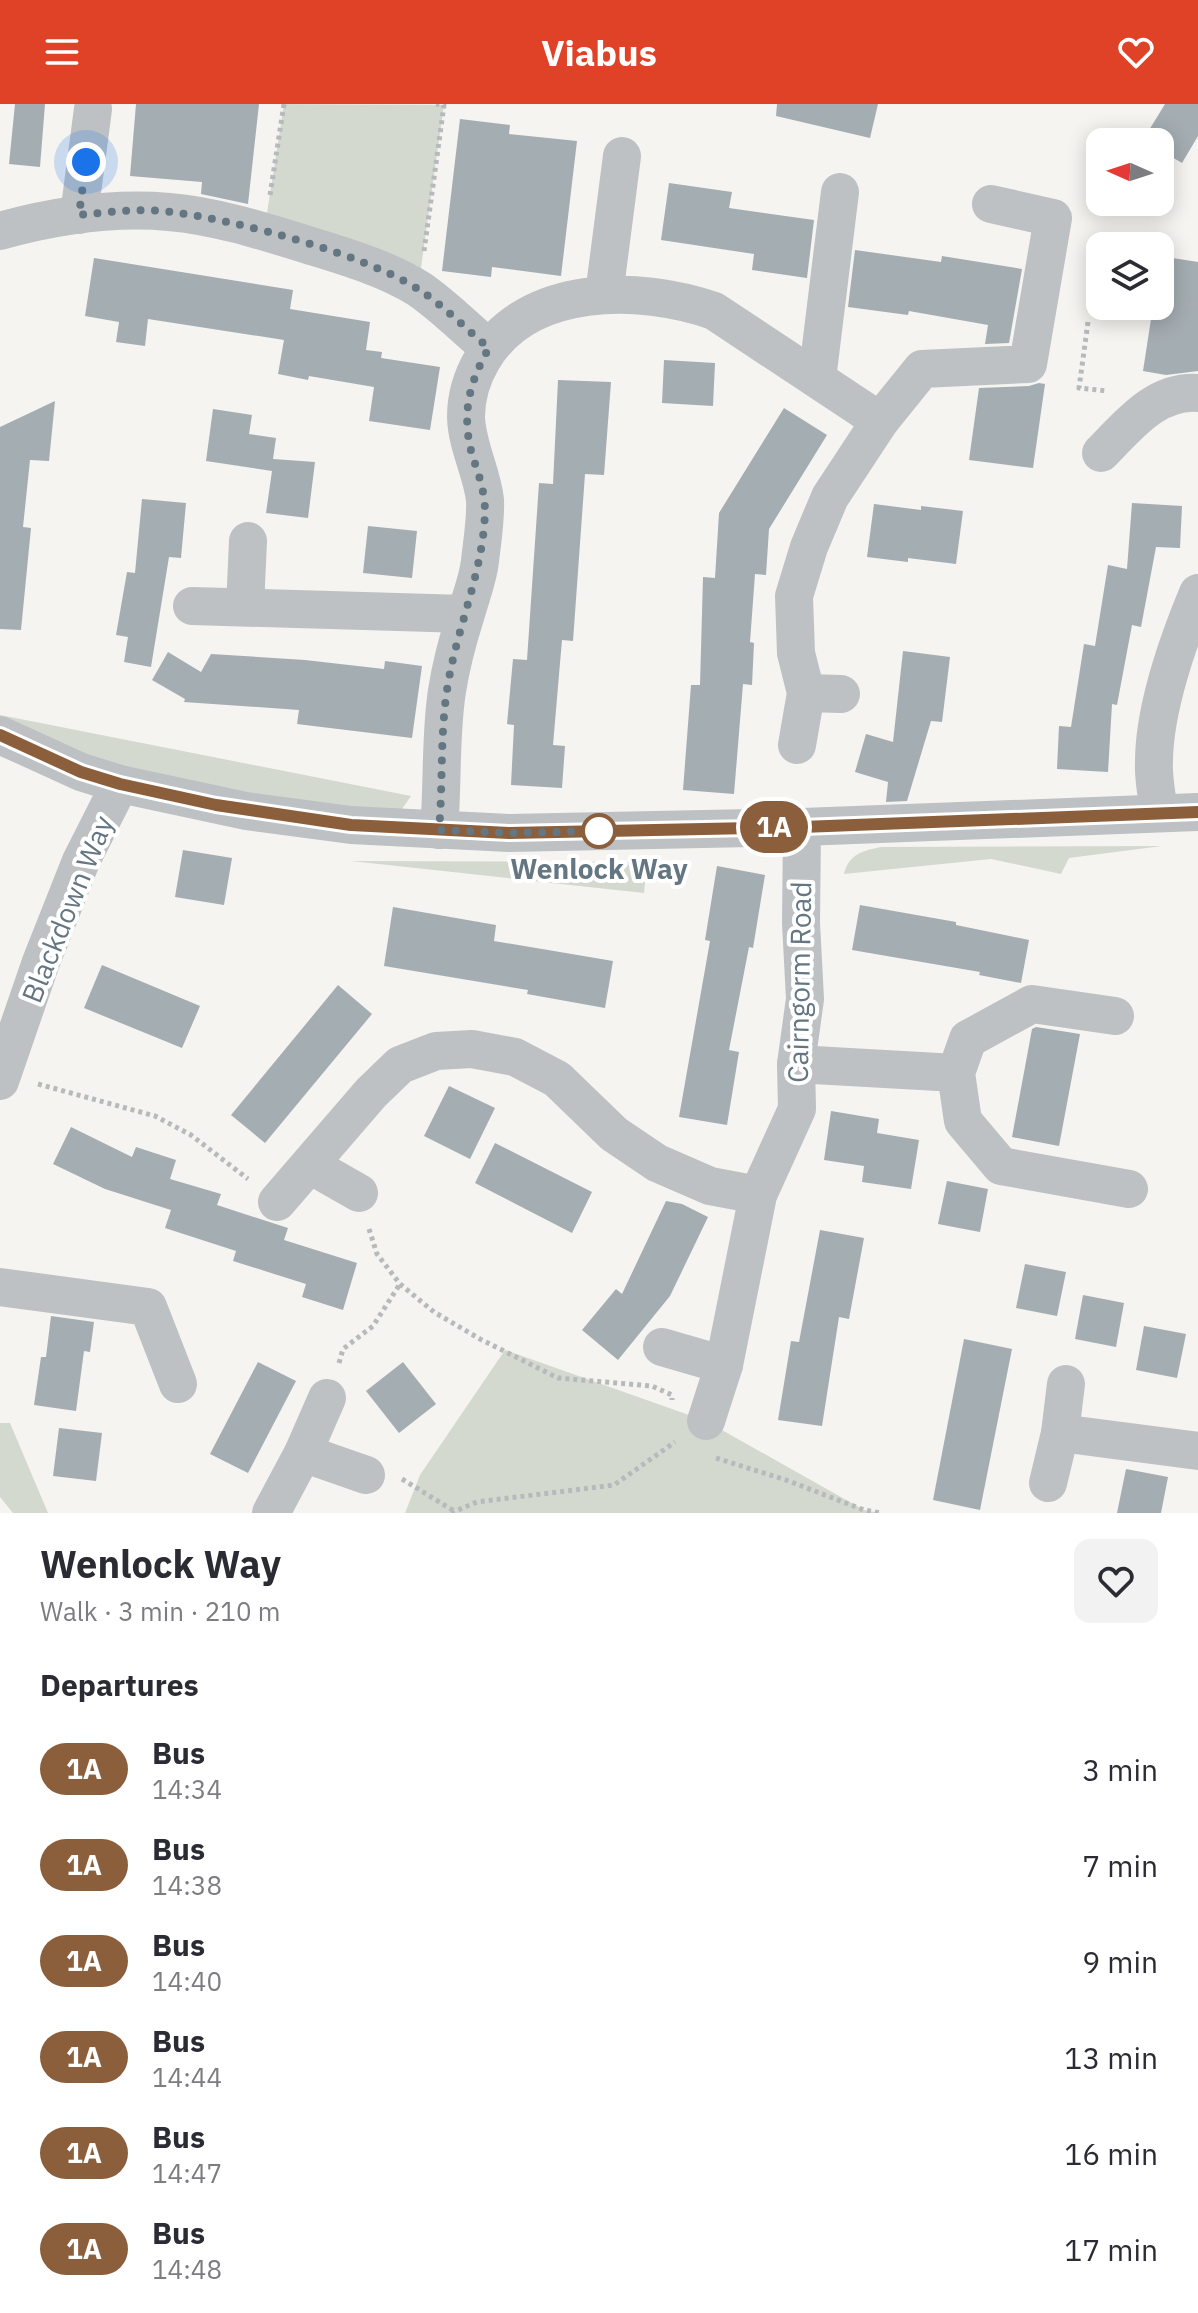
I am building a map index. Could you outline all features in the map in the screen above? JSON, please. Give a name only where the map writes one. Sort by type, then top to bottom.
[{"type":"street","points":[[79,215],[93,109]]},
{"type":"street","points":[[604,295],[622,156]]},
{"type":"street","points":[[817,379],[840,192]]},
{"type":"street","points":[[797,745],[823,694],[796,653],[794,596],[809,547],[830,497],[880,421],[922,369],[1028,364],[1053,218],[991,204]]},
{"type":"street","points":[[0,231],[35,221],[125,211],[170,212],[264,232],[349,258],[418,289],[489,348]]},
{"type":"street","points":[[439,830],[446,692],[480,564],[485,513],[469,443],[467,406],[475,372],[504,330],[560,301],[604,295],[682,302],[714,311],[880,421]]},
{"type":"street","points":[[1101,453],[1152,405],[1173,396],[1198,393]]},
{"type":"street","points":[[245,607],[248,541]]},
{"type":"street","points":[[1159,812],[1153,761],[1160,714],[1177,647],[1198,593]]},
{"type":"street","points":[[192,606],[465,614]]},
{"type":"street","points":[[0,735],[81,772],[120,784],[185,800],[351,825],[509,833],[802,827],[1198,812]]},
{"type":"street","name":"Blackdown Way","points":[[1,1078],[41,962],[81,861],[120,784]]},
{"type":"street","name":"Cairngorm Road","points":[[690,1432],[724,1365],[758,1195],[797,1109],[796,1064],[805,999],[801,923],[802,827]]},
{"type":"street","points":[[1115,1016],[1032,1004],[968,1039],[956,1073],[963,1121],[1001,1166],[1129,1189]]},
{"type":"street","points":[[277,1202],[371,1093],[400,1065],[436,1051],[472,1049],[515,1057],[557,1079],[614,1134],[657,1163],[710,1186],[758,1195]]},
{"type":"street","points":[[796,1064],[956,1073]]},
{"type":"street","points":[[310,1165],[359,1193]]},
{"type":"street","points":[[0,1287],[148,1307],[178,1384]]},
{"type":"street","points":[[662,1347],[724,1365]]},
{"type":"street","points":[[1048,1483],[1060,1433],[1066,1384]]},
{"type":"street","points":[[271,1513],[303,1453],[327,1398]]},
{"type":"street","points":[[1060,1433],[1198,1451]]},
{"type":"street","points":[[303,1453],[366,1475]]},
{"type":"path","points":[[264,232],[284,104]]},
{"type":"path","points":[[418,289],[444,105],[436,104]]},
{"type":"path","points":[[1088,322],[1079,388],[1121,393],[1138,415]]},
{"type":"path","points":[[1,1078],[155,1116],[191,1135],[277,1202]]},
{"type":"path","points":[[359,1193],[377,1254],[400,1284],[434,1312],[558,1378],[652,1386],[672,1395],[690,1432],[786,1480],[864,1510],[880,1513]]},
{"type":"path","points":[[327,1398],[343,1349],[373,1326],[400,1284]]},
{"type":"path","points":[[366,1475],[399,1477],[452,1512],[477,1502],[614,1485],[690,1432]]},
{"type":"path","points":[[675,1442],[690,1432]]},
{"type":"shaded area","points":[[284,104],[444,105],[418,289],[264,232]]},
{"type":"shaded area","points":[[0,715],[411,796],[402,809],[310,810],[119,768],[0,718]]},
{"type":"shaded area","points":[[1162,846],[1069,858],[1061,874],[991,859],[844,874],[857,854],[881,847]]},
{"type":"shaded area","points":[[351,861],[647,862],[644,893]]},
{"type":"shaded area","points":[[505,1350],[706,1421],[864,1510],[880,1513],[405,1513],[420,1475]]},
{"type":"shaded area","points":[[0,1423],[10,1423],[48,1513],[13,1513],[0,1497]]},
{"type":"building","points":[[15,104],[45,104],[40,167],[9,164]]},
{"type":"building","points":[[136,104],[259,104],[248,204],[201,194],[202,182],[130,176]]},
{"type":"building","points":[[777,104],[878,104],[870,138],[776,116]]},
{"type":"building","points":[[1165,104],[1198,104],[1198,136],[1182,163],[1174,158],[1174,128],[1150,128]]},
{"type":"building","points":[[460,119],[510,125],[509,134],[577,141],[561,276],[492,267],[491,277],[442,271]]},
{"type":"building","points":[[669,183],[732,192],[729,208],[814,220],[807,278],[752,270],[754,254],[661,240]]},
{"type":"building","points":[[855,250],[941,262],[942,256],[1022,269],[1009,343],[985,344],[988,325],[909,311],[908,315],[848,307]]},
{"type":"building","points":[[94,258],[293,290],[290,309],[370,322],[366,350],[382,352],[381,358],[440,367],[430,430],[369,421],[374,387],[278,374],[284,340],[148,319],[145,346],[116,342],[119,322],[85,316]]},
{"type":"building","points":[[1174,258],[1198,262],[1198,371],[1166,375],[1143,371],[1151,320],[1174,320]]},
{"type":"building","points":[[664,360],[715,363],[713,406],[662,403]]},
{"type":"building","points":[[558,380],[611,382],[604,475],[585,474],[573,641],[562,640],[553,745],[565,746],[562,788],[511,785],[514,725],[507,724],[513,659],[527,660],[539,483],[553,484]]},
{"type":"building","points":[[1045,384],[1033,468],[969,460],[979,388]]},
{"type":"building","points":[[55,401],[49,461],[30,460],[23,527],[31,528],[21,630],[0,629],[0,427]]},
{"type":"building","points":[[784,408],[827,435],[769,529],[766,575],[755,574],[750,642],[754,643],[752,685],[743,684],[734,794],[683,790],[691,685],[700,685],[703,577],[715,578],[719,513]]},
{"type":"building","points":[[213,409],[252,415],[249,434],[276,438],[273,459],[315,462],[308,518],[266,513],[272,471],[206,461]]},
{"type":"building","points":[[142,499],[186,503],[181,558],[169,557],[151,667],[124,662],[128,637],[116,635],[127,572],[135,573]]},
{"type":"building","points":[[1132,503],[1182,506],[1180,548],[1156,547],[1141,627],[1132,625],[1117,705],[1112,704],[1108,772],[1057,769],[1059,726],[1071,727],[1084,644],[1095,646],[1108,565],[1127,569]]},
{"type":"building","points":[[874,504],[963,511],[956,564],[867,557]]},
{"type":"building","points":[[368,526],[417,531],[412,578],[363,573]]},
{"type":"building","points":[[903,651],[950,657],[942,722],[931,721],[907,801],[886,802],[888,782],[855,772],[866,734],[893,742]]},
{"type":"building","points":[[168,652],[201,672],[211,654],[384,669],[385,661],[422,666],[412,738],[297,724],[299,710],[184,702],[185,699],[152,680]]},
{"type":"building","points":[[183,850],[232,858],[224,905],[175,897]]},
{"type":"building","points":[[717,866],[765,875],[753,948],[749,947],[729,1050],[739,1052],[727,1125],[679,1117],[710,941],[705,940]]},
{"type":"building","points":[[860,905],[956,922],[956,925],[1029,940],[1021,983],[979,975],[980,972],[852,950]]},
{"type":"building","points":[[393,907],[496,925],[494,941],[613,961],[605,1008],[527,994],[528,990],[384,966]]},
{"type":"building","points":[[102,965],[200,1006],[182,1048],[84,1008]]},
{"type":"building","points":[[338,985],[372,1014],[265,1143],[231,1115]]},
{"type":"building","points":[[1036,1027],[1080,1034],[1059,1146],[1012,1137],[1032,1029]]},
{"type":"building","points":[[449,1086],[495,1108],[470,1159],[424,1136]]},
{"type":"building","points":[[831,1111],[879,1119],[877,1133],[919,1140],[911,1189],[862,1182],[864,1166],[824,1160]]},
{"type":"building","points":[[71,1127],[132,1157],[136,1147],[176,1160],[170,1179],[221,1194],[217,1205],[288,1228],[284,1240],[357,1263],[343,1310],[302,1297],[306,1284],[233,1261],[236,1251],[165,1228],[171,1210],[105,1189],[53,1164]]},
{"type":"building","points":[[495,1143],[592,1192],[572,1233],[475,1183]]},
{"type":"building","points":[[947,1181],[988,1189],[980,1232],[938,1224]]},
{"type":"building","points":[[666,1201],[682,1204],[708,1217],[670,1296],[618,1360],[582,1330],[616,1289],[622,1294]]},
{"type":"building","points":[[820,1230],[864,1238],[849,1319],[839,1317],[822,1426],[778,1420],[791,1341],[799,1342]]},
{"type":"building","points":[[1025,1264],[1066,1272],[1057,1316],[1016,1308]]},
{"type":"building","points":[[1083,1295],[1124,1303],[1116,1347],[1075,1339]]},
{"type":"building","points":[[51,1316],[94,1322],[90,1352],[84,1351],[76,1411],[34,1405],[41,1357],[46,1357]]},
{"type":"building","points":[[1144,1326],[1186,1334],[1177,1378],[1136,1370]]},
{"type":"building","points":[[964,1339],[1012,1349],[980,1510],[933,1500]]},
{"type":"building","points":[[258,1362],[296,1381],[248,1473],[210,1454]]},
{"type":"building","points":[[403,1362],[436,1404],[399,1433],[366,1391]]},
{"type":"building","points":[[59,1428],[102,1433],[96,1481],[53,1476]]},
{"type":"building","points":[[1126,1469],[1168,1477],[1161,1513],[1117,1513]]},
{"type":"bus line","name":"1A","points":[[0,735],[81,772],[120,784],[185,800],[351,825],[509,833],[802,827],[1198,812]]},
{"type":"place","name":"Wenlock Way","points":[[599,831]]},
{"type":"route","points":[[86,162],[79,215],[125,211],[170,212],[255,229],[335,253],[418,289],[489,348],[475,372],[468,395],[466,417],[469,443],[485,513],[480,564],[446,692],[439,830],[509,833],[599,831]]}]
